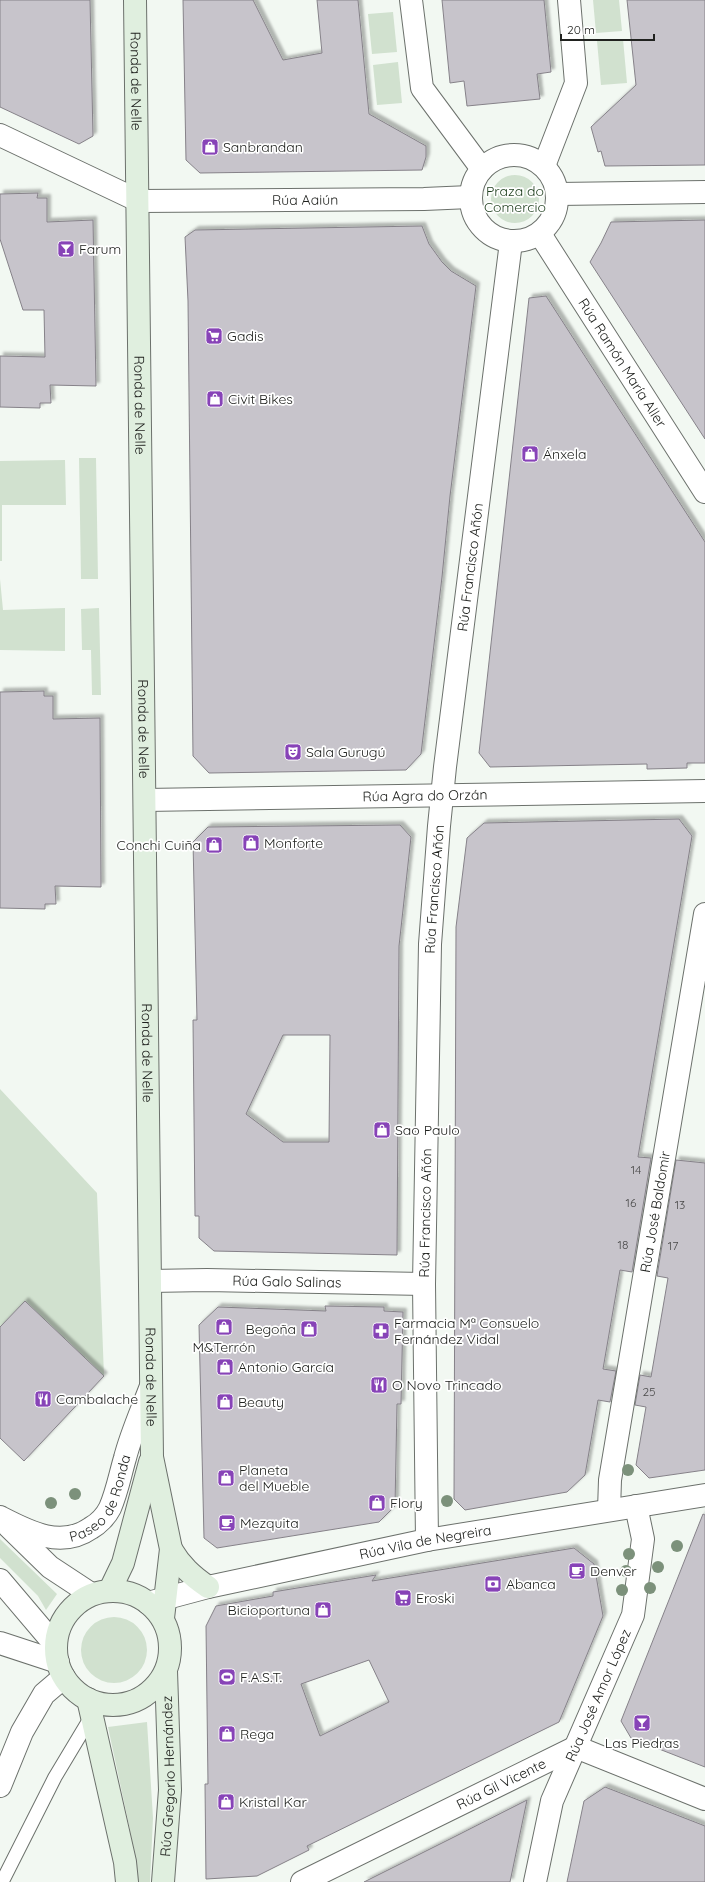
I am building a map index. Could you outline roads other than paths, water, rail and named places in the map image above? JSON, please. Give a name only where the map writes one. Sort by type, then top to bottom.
[{"type":"street","name":"Ronda de Nelle","points":[[135,0],[139,201],[152,1457],[170,1549],[158,1606]]},
{"type":"street","points":[[411,0],[422,88],[482,169]]},
{"type":"street","points":[[544,166],[576,83],[569,0]]},
{"type":"street","points":[[0,135],[139,201]]},
{"type":"street","points":[[519,155],[532,159],[544,166],[555,184],[558,194],[558,205],[548,226],[540,234],[521,242],[511,242],[498,239],[486,232],[477,222],[472,210],[470,197],[475,178],[482,169],[492,160],[505,156],[519,155]]},
{"type":"street","points":[[558,194],[705,192]]},
{"type":"street","name":"Rúa Aaiún","points":[[139,201],[424,199],[470,197]]},
{"type":"street","name":"Rúa Ramón María Aller","points":[[540,234],[705,492]]},
{"type":"street","name":"Rúa Francisco Añón","points":[[427,1540],[424,1284],[430,944],[442,795],[511,242]]},
{"type":"street","name":"Rúa Agra do Orzán","points":[[145,800],[705,791]]},
{"type":"street","name":"Rúa José Baldomir","points":[[609,1510],[610,1480],[705,914]]},
{"type":"street","name":"Rúa Galo Salinas","points":[[150,1281],[207,1280],[424,1284]]},
{"type":"street","name":"Paseo de Ronda","points":[[0,1517],[28,1531],[53,1538],[66,1539],[83,1534],[97,1525],[109,1510],[116,1492],[125,1457],[151,1385]]},
{"type":"street","name":"Ronda de Nelle","points":[[101,1592],[123,1563],[152,1457]]},
{"type":"street","name":"Rúa Vila de Negreira","points":[[158,1606],[208,1587],[427,1540],[705,1496]]},
{"type":"street","name":"Rúa José Amor López","points":[[535,1882],[552,1801],[633,1615],[643,1539],[636,1506]]},
{"type":"street","name":"Paseo de Ronda","points":[[0,1517],[50,1567],[101,1592]]},
{"type":"street","points":[[170,1549],[191,1576],[208,1587]]},
{"type":"street","points":[[0,1580],[59,1662],[75,1690],[90,1708],[122,1847],[127,1882]]},
{"type":"street","points":[[0,1786],[22,1732],[44,1694],[59,1662],[59,1630],[66,1615],[77,1603],[101,1592],[125,1591],[139,1596],[158,1606],[170,1636],[171,1653],[166,1671],[155,1687],[142,1697],[125,1704],[90,1708]]},
{"type":"street","points":[[0,1643],[59,1662]]},
{"type":"street","name":"Rúa Gregorio Hernández","points":[[163,1882],[170,1790],[166,1671]]},
{"type":"street","points":[[576,1748],[705,1798]]},
{"type":"street","name":"Rúa Gil Vicente","points":[[302,1882],[576,1748]]},
{"type":"lane","points":[[2,1882],[90,1708]]},
{"type":"place","name":"Sanbrandan","points":[[210,147]]},
{"type":"place","name":"Farum","points":[[66,249]]},
{"type":"place","name":"Gadis","points":[[214,336]]},
{"type":"place","name":"Civit Bikes","points":[[215,399]]},
{"type":"place","name":"Ánxela","points":[[530,454]]},
{"type":"place","name":"Sala Gurugú","points":[[293,752]]},
{"type":"place","name":"Monforte","points":[[251,843]]},
{"type":"place","name":"Conchi Cuiña","points":[[214,845]]},
{"type":"place","name":"Sao Paulo","points":[[382,1130]]},
{"type":"place","name":"M&Terrón","points":[[224,1327]]},
{"type":"place","name":"Begoña","points":[[309,1329]]},
{"type":"place","name":"Farmacia Mª Consuelo Fernández Vidal","points":[[381,1331]]},
{"type":"place","name":"Antonio García","points":[[225,1367]]},
{"type":"place","name":"O Novo Trincado","points":[[379,1385]]},
{"type":"place","name":"Cambalache","points":[[43,1399]]},
{"type":"place","name":"Beauty","points":[[225,1402]]},
{"type":"place","name":"Planeta del Mueble","points":[[226,1478]]},
{"type":"place","name":"Flory","points":[[377,1503]]},
{"type":"place","name":"Mezquita","points":[[227,1523]]},
{"type":"place","name":"Denver","points":[[577,1571]]},
{"type":"place","name":"Abanca","points":[[493,1584]]},
{"type":"place","name":"Eroski","points":[[403,1598]]},
{"type":"place","name":"Bicioportuna","points":[[323,1610]]},
{"type":"place","name":"F.A.S.T.","points":[[227,1677]]},
{"type":"place","name":"Las Piedras","points":[[642,1723]]},
{"type":"place","name":"Rega","points":[[227,1734]]},
{"type":"place","name":"Kristal Kar","points":[[226,1802]]},
{"type":"park label","name":"Praza do Comercio","points":[[515,200]]}]
